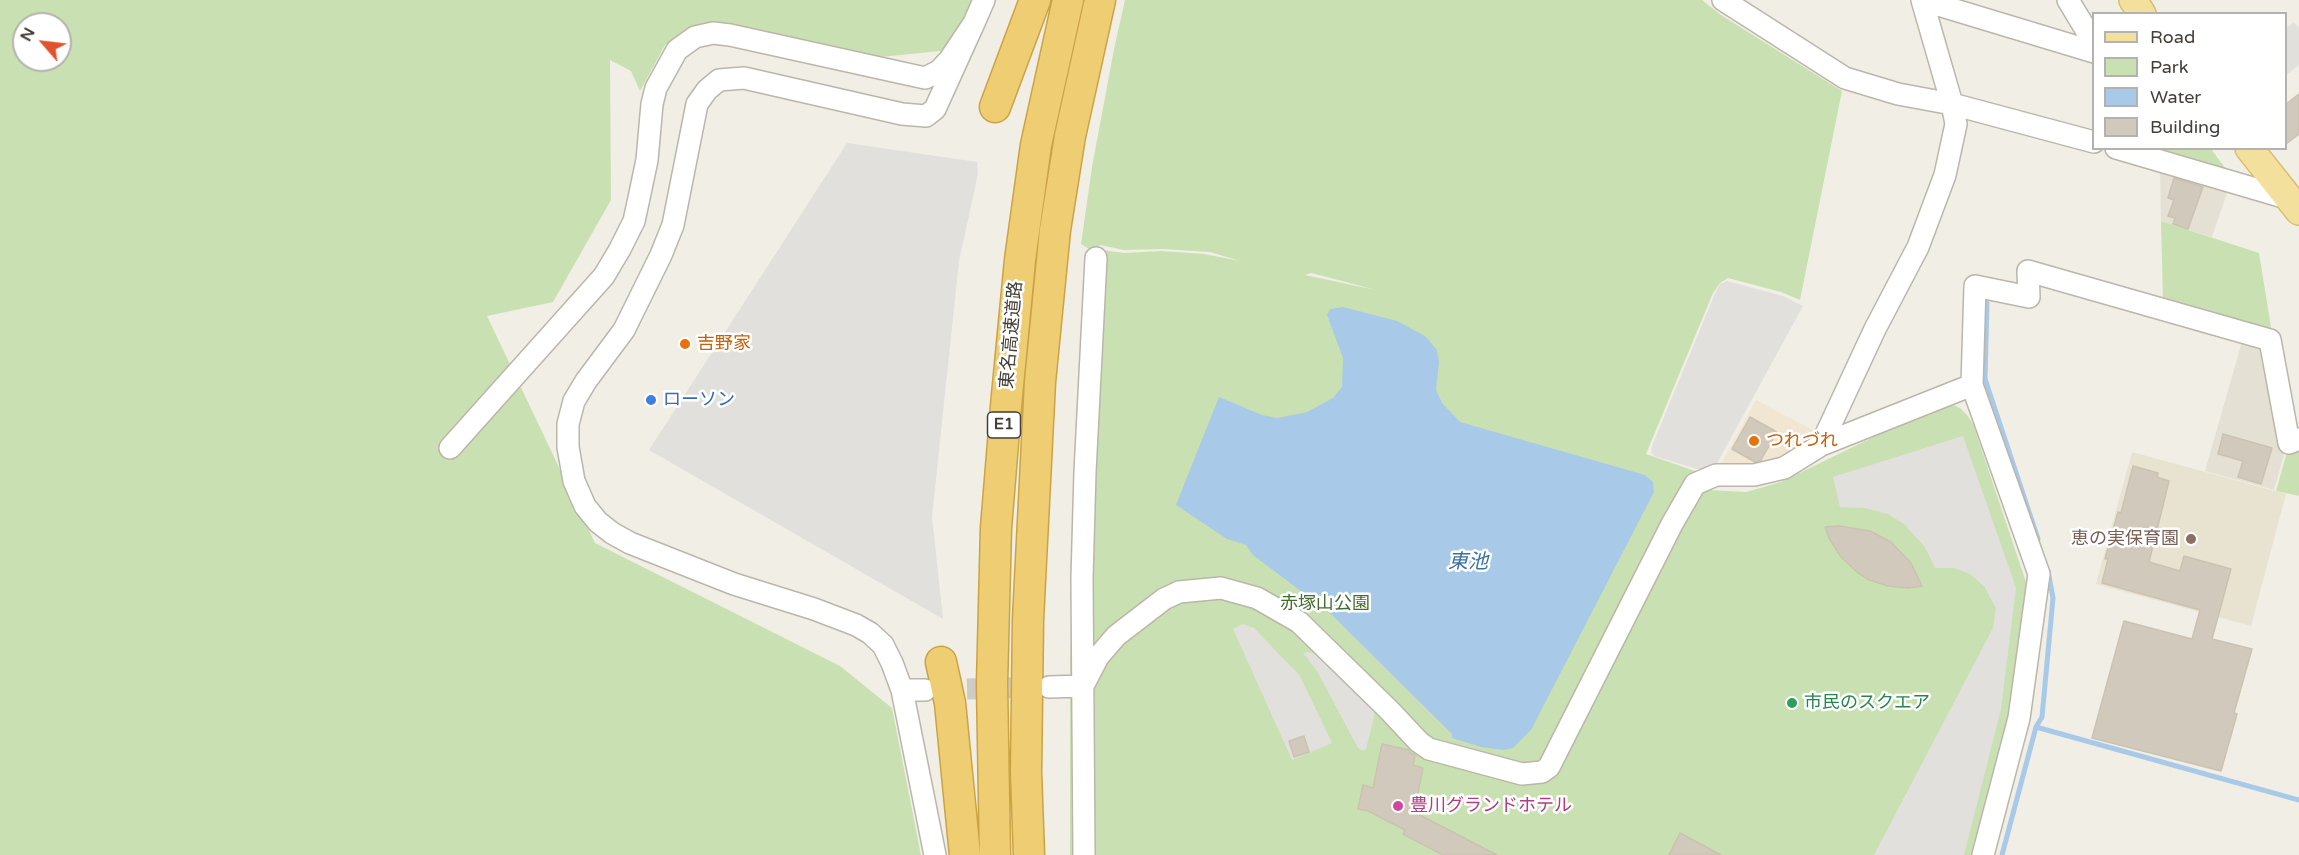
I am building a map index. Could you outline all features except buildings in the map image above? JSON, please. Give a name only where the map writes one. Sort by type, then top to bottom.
[{"type":"highway","points":[[996,108],[1035,0]]},
{"type":"highway","name":"東名高速道路","points":[[995,855],[992,684],[996,528],[1004,428],[1020,261],[1036,145],[1068,0]]},
{"type":"highway","name":"東名高速道路","points":[[1029,855],[1026,761],[1028,621],[1040,382],[1055,230],[1070,136],[1100,0]]},
{"type":"highway","points":[[941,662],[950,703],[965,855]]},
{"type":"main road","points":[[2251,150],[2295,205]]},
{"type":"street","points":[[935,855],[902,690],[883,645],[870,633],[856,625],[734,584],[630,543],[612,533],[598,522],[585,506],[574,481],[568,447],[568,424],[574,401],[585,381],[624,330],[661,255],[673,225],[697,104],[707,90],[719,80],[744,78],[902,114],[926,116],[935,109],[984,0]]},
{"type":"street","points":[[1821,445],[1875,329],[1918,247],[1945,175],[1956,124],[1922,0]]},
{"type":"street","points":[[1926,0],[2092,51]]},
{"type":"street","points":[[2068,0],[2092,40]]},
{"type":"street","points":[[1730,2],[1845,78],[1898,94],[1952,104],[2092,141]]},
{"type":"street","points":[[450,448],[604,276],[620,249],[634,221],[647,160],[652,104],[656,88],[678,50],[695,38],[713,33],[722,34],[925,78],[939,71],[974,23]]},
{"type":"street","points":[[2128,150],[2147,153],[2295,205]]},
{"type":"street","points":[[1084,855],[1085,472],[1096,258]]},
{"type":"street","points":[[1983,855],[2019,718],[2039,574],[1972,385],[1975,286],[2029,297],[2028,271],[2270,340],[2289,443],[2299,439]]},
{"type":"street","points":[[1083,686],[1098,657],[1116,636],[1149,609],[1179,592],[1221,588],[1244,593],[1263,601],[1299,622],[1419,742],[1430,749],[1522,774],[1542,772],[1549,767],[1672,524],[1695,484],[1716,475],[1754,475],[1784,468],[1821,445],[1972,385]]},
{"type":"street","points":[[1049,687],[1083,686]]},
{"type":"street","points":[[902,690],[925,690]]},
{"type":"shaded area","points":[[2294,22],[2299,28],[2299,65],[2287,74],[2287,27]]},
{"type":"shaded area","points":[[847,143],[977,162],[978,174],[959,261],[932,517],[943,619],[649,450]]},
{"type":"shaded area","points":[[2160,169],[2228,190],[2212,237],[2161,221]]},
{"type":"shaded area","points":[[1727,281],[1783,296],[1803,306],[1715,467],[1707,472],[1654,456],[1651,452],[1716,291],[1720,284]]},
{"type":"shaded area","points":[[2243,338],[2263,344],[2284,455],[2274,490],[2205,471]]},
{"type":"shaded area","points":[[1756,400],[1818,433],[1762,468],[1720,466]]},
{"type":"shaded area","points":[[1963,436],[2016,588],[2001,709],[1964,855],[1874,855],[1993,628],[1996,608],[1984,586],[1970,574],[1954,568],[1935,568],[1925,547],[1904,524],[1888,514],[1865,508],[1840,507],[1833,477]]},
{"type":"shaded area","name":"恵の実保育園","points":[[2132,452],[2286,494],[2251,626],[2096,584]]},
{"type":"shaded area","points":[[1243,624],[1254,628],[1300,676],[1332,743],[1292,760],[1233,629]]},
{"type":"shaded area","points":[[1309,652],[1317,655],[1375,705],[1366,749],[1363,751],[1358,748],[1317,671],[1303,653]]},
{"type":"green space","points":[[0,0],[974,0],[950,50],[881,57],[735,29],[687,30],[665,45],[640,91],[631,71],[610,60],[611,200],[553,302],[487,316],[595,543],[840,666],[892,708],[921,855],[0,855]]},
{"type":"green space","name":"赤塚山公園","points":[[1125,0],[1702,0],[1721,15],[1842,91],[1800,300],[1781,292],[1728,278],[1720,283],[1713,293],[1646,454],[1695,471],[1710,490],[1746,492],[1781,482],[1931,409],[1951,404],[1960,408],[1967,415],[1973,424],[2026,582],[2026,608],[2011,714],[1974,855],[1070,855],[1070,656],[1095,249],[1124,253],[1161,251],[1204,254],[1240,261],[1210,252],[1163,249],[1124,250],[1100,245],[1091,250],[1081,244],[1092,167]],"holes":[[[1311,273],[1376,290],[1305,275]]]},
{"type":"green space","points":[[2157,150],[2212,150],[2231,176],[2162,156]]},
{"type":"green space","points":[[2161,221],[2259,253],[2272,333],[2163,302]]},
{"type":"green space","points":[[2299,448],[2299,496],[2276,491],[2287,452]]},
{"type":"water","name":"東池","points":[[1343,307],[1397,321],[1425,336],[1437,350],[1439,362],[1436,390],[1442,403],[1460,422],[1645,475],[1653,482],[1654,492],[1531,730],[1513,748],[1504,750],[1481,747],[1452,738],[1452,734],[1330,613],[1253,555],[1246,545],[1227,539],[1176,505],[1219,397],[1262,415],[1277,418],[1307,412],[1333,398],[1342,387],[1343,358],[1327,315],[1330,309]]},
{"type":"waterway","points":[[1987,303],[1985,379],[2038,539]]},
{"type":"waterway","points":[[2002,855],[2036,727],[2042,717],[2053,598],[2048,571]]},
{"type":"waterway","points":[[2036,727],[2299,800]]},
{"type":"tunnel","points":[[936,690],[1040,687]]},
{"type":"place","name":"吉野家","points":[[685,344]]},
{"type":"place","name":"ローソン","points":[[651,400]]},
{"type":"place","name":"つれづれ","points":[[1754,441]]},
{"type":"place","name":"恵の実保育園","points":[[2191,539]]},
{"type":"place","name":"市民のスクエア","points":[[1792,703]]},
{"type":"place","name":"豊川グランドホテル","points":[[1398,806]]}]
